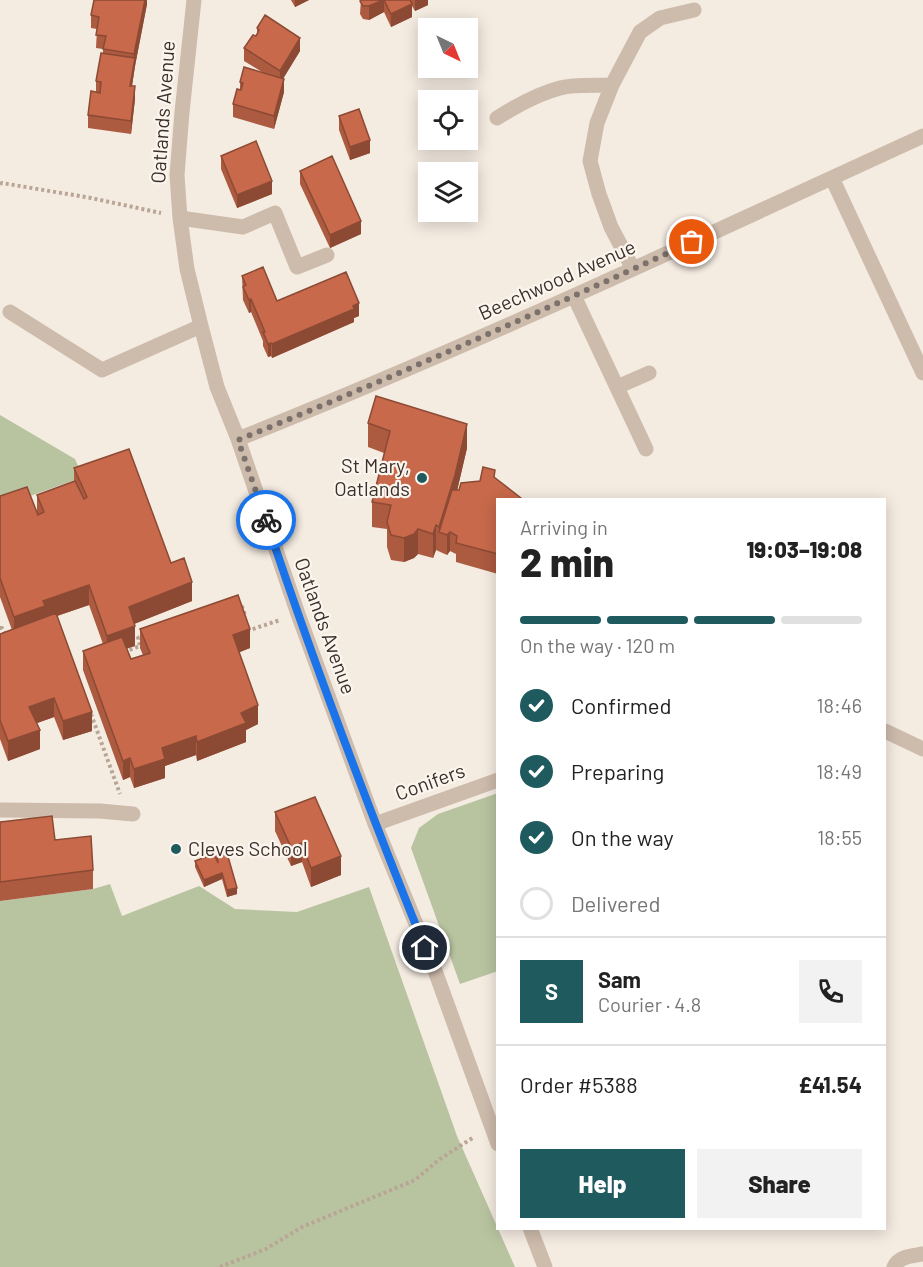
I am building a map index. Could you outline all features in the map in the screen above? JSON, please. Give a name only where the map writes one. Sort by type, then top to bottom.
[{"type":"street","name":"Oatlands Avenue","points":[[194,0],[177,175],[180,218],[188,269],[217,387],[375,824],[434,968],[496,1138]]},
{"type":"street","points":[[633,269],[611,228],[590,161],[597,123],[612,85],[640,32],[660,18],[694,10]]},
{"type":"street","points":[[497,118],[536,96],[562,87],[612,85]]},
{"type":"street","name":"Beechwood Avenue","points":[[238,440],[330,403],[574,296],[923,136]]},
{"type":"street","points":[[832,178],[923,373]]},
{"type":"street","points":[[180,218],[243,227],[275,213],[297,267],[327,255]]},
{"type":"street","points":[[574,296],[646,449]]},
{"type":"street","points":[[10,312],[102,370],[201,326]]},
{"type":"street","points":[[617,387],[649,373]]},
{"type":"street","points":[[886,731],[923,749]]},
{"type":"street","name":"Conifers","points":[[375,824],[496,781]]},
{"type":"street","points":[[0,810],[100,811],[130,814]]},
{"type":"street","points":[[531,1230],[545,1267]]},
{"type":"street","points":[[894,1267],[902,1258],[923,1254]]},
{"type":"path","points":[[0,184],[91,198],[180,218]]},
{"type":"path","points":[[231,607],[242,604],[250,630]]},
{"type":"path","points":[[245,632],[298,614]]},
{"type":"path","points":[[0,628],[10,643]]},
{"type":"path","points":[[118,654],[140,646],[138,638],[148,635]]},
{"type":"path","points":[[87,705],[130,814]]},
{"type":"path","points":[[220,1267],[266,1249],[302,1227],[415,1179],[440,1159],[492,1126]]},
{"type":"green space","points":[[0,415],[75,459],[83,477],[0,507]]},
{"type":"green space","points":[[496,794],[496,972],[460,984],[411,848],[419,828],[438,814]]},
{"type":"green space","points":[[110,884],[122,916],[199,886],[235,909],[297,912],[369,887],[457,1136],[496,1224],[496,1230],[499,1230],[515,1267],[0,1267],[0,901],[93,889]]},
{"type":"building","points":[[94,0],[145,0],[134,54],[103,49],[106,36],[96,35],[99,17],[91,15]]},
{"type":"building","points":[[361,0],[383,0],[363,6]]},
{"type":"building","points":[[384,0],[410,0],[412,4],[391,14]]},
{"type":"building","points":[[265,15],[300,38],[280,71],[244,48],[253,35],[256,36],[259,30],[257,28]]},
{"type":"building","points":[[101,53],[135,58],[130,86],[135,86],[131,121],[88,115],[91,91],[100,93],[101,82],[96,81]]},
{"type":"building","points":[[244,67],[284,79],[274,116],[233,104],[237,89],[241,90],[243,83],[240,82]]},
{"type":"building","points":[[359,109],[370,140],[350,147],[339,116]]},
{"type":"building","points":[[256,141],[272,181],[237,195],[221,156]]},
{"type":"building","points":[[332,156],[361,221],[330,235],[300,171]]},
{"type":"building","points":[[263,267],[277,301],[346,272],[359,303],[353,306],[354,309],[268,344],[251,299],[249,300],[243,287],[246,285],[242,276]]},
{"type":"building","name":"St Mary, Oatlands","points":[[376,396],[467,424],[439,527],[436,525],[433,534],[418,529],[414,534],[404,538],[391,535],[387,522],[391,505],[372,502],[390,431],[368,423]]},
{"type":"building","points":[[129,449],[171,563],[184,558],[192,582],[129,607],[135,626],[107,636],[89,585],[43,601],[45,606],[14,617],[0,578],[0,496],[27,487],[38,515],[44,512],[37,495],[75,481],[84,499],[87,497],[74,468]]},
{"type":"building","points":[[483,467],[495,470],[494,477],[521,498],[496,498],[496,553],[456,543],[457,536],[450,532],[447,535],[439,532],[452,490],[459,490],[461,483],[480,481]]},
{"type":"building","points":[[238,595],[250,629],[233,635],[258,705],[241,713],[246,723],[197,742],[196,736],[162,748],[165,759],[134,769],[130,758],[123,761],[83,651],[122,637],[131,659],[150,653],[140,629]]},
{"type":"building","points":[[56,613],[92,712],[63,721],[54,698],[29,707],[40,730],[8,741],[0,720],[0,634]]},
{"type":"building","points":[[315,797],[341,856],[311,868],[302,843],[291,847],[275,812]]},
{"type":"building","points":[[52,816],[55,840],[91,836],[93,870],[0,882],[0,822]]},
{"type":"building","points":[[227,853],[237,888],[227,890],[222,873],[204,880],[195,861],[214,854],[218,863],[217,856]]},
{"type":"way so far","points":[[266,520],[238,440],[351,394],[692,242]]},
{"type":"place","name":"St Mary, Oatlands","points":[[422,478]]},
{"type":"place","name":"Cleves School","points":[[176,849]]},
{"type":"route","points":[[266,520],[324,687],[375,824],[425,948]]}]
